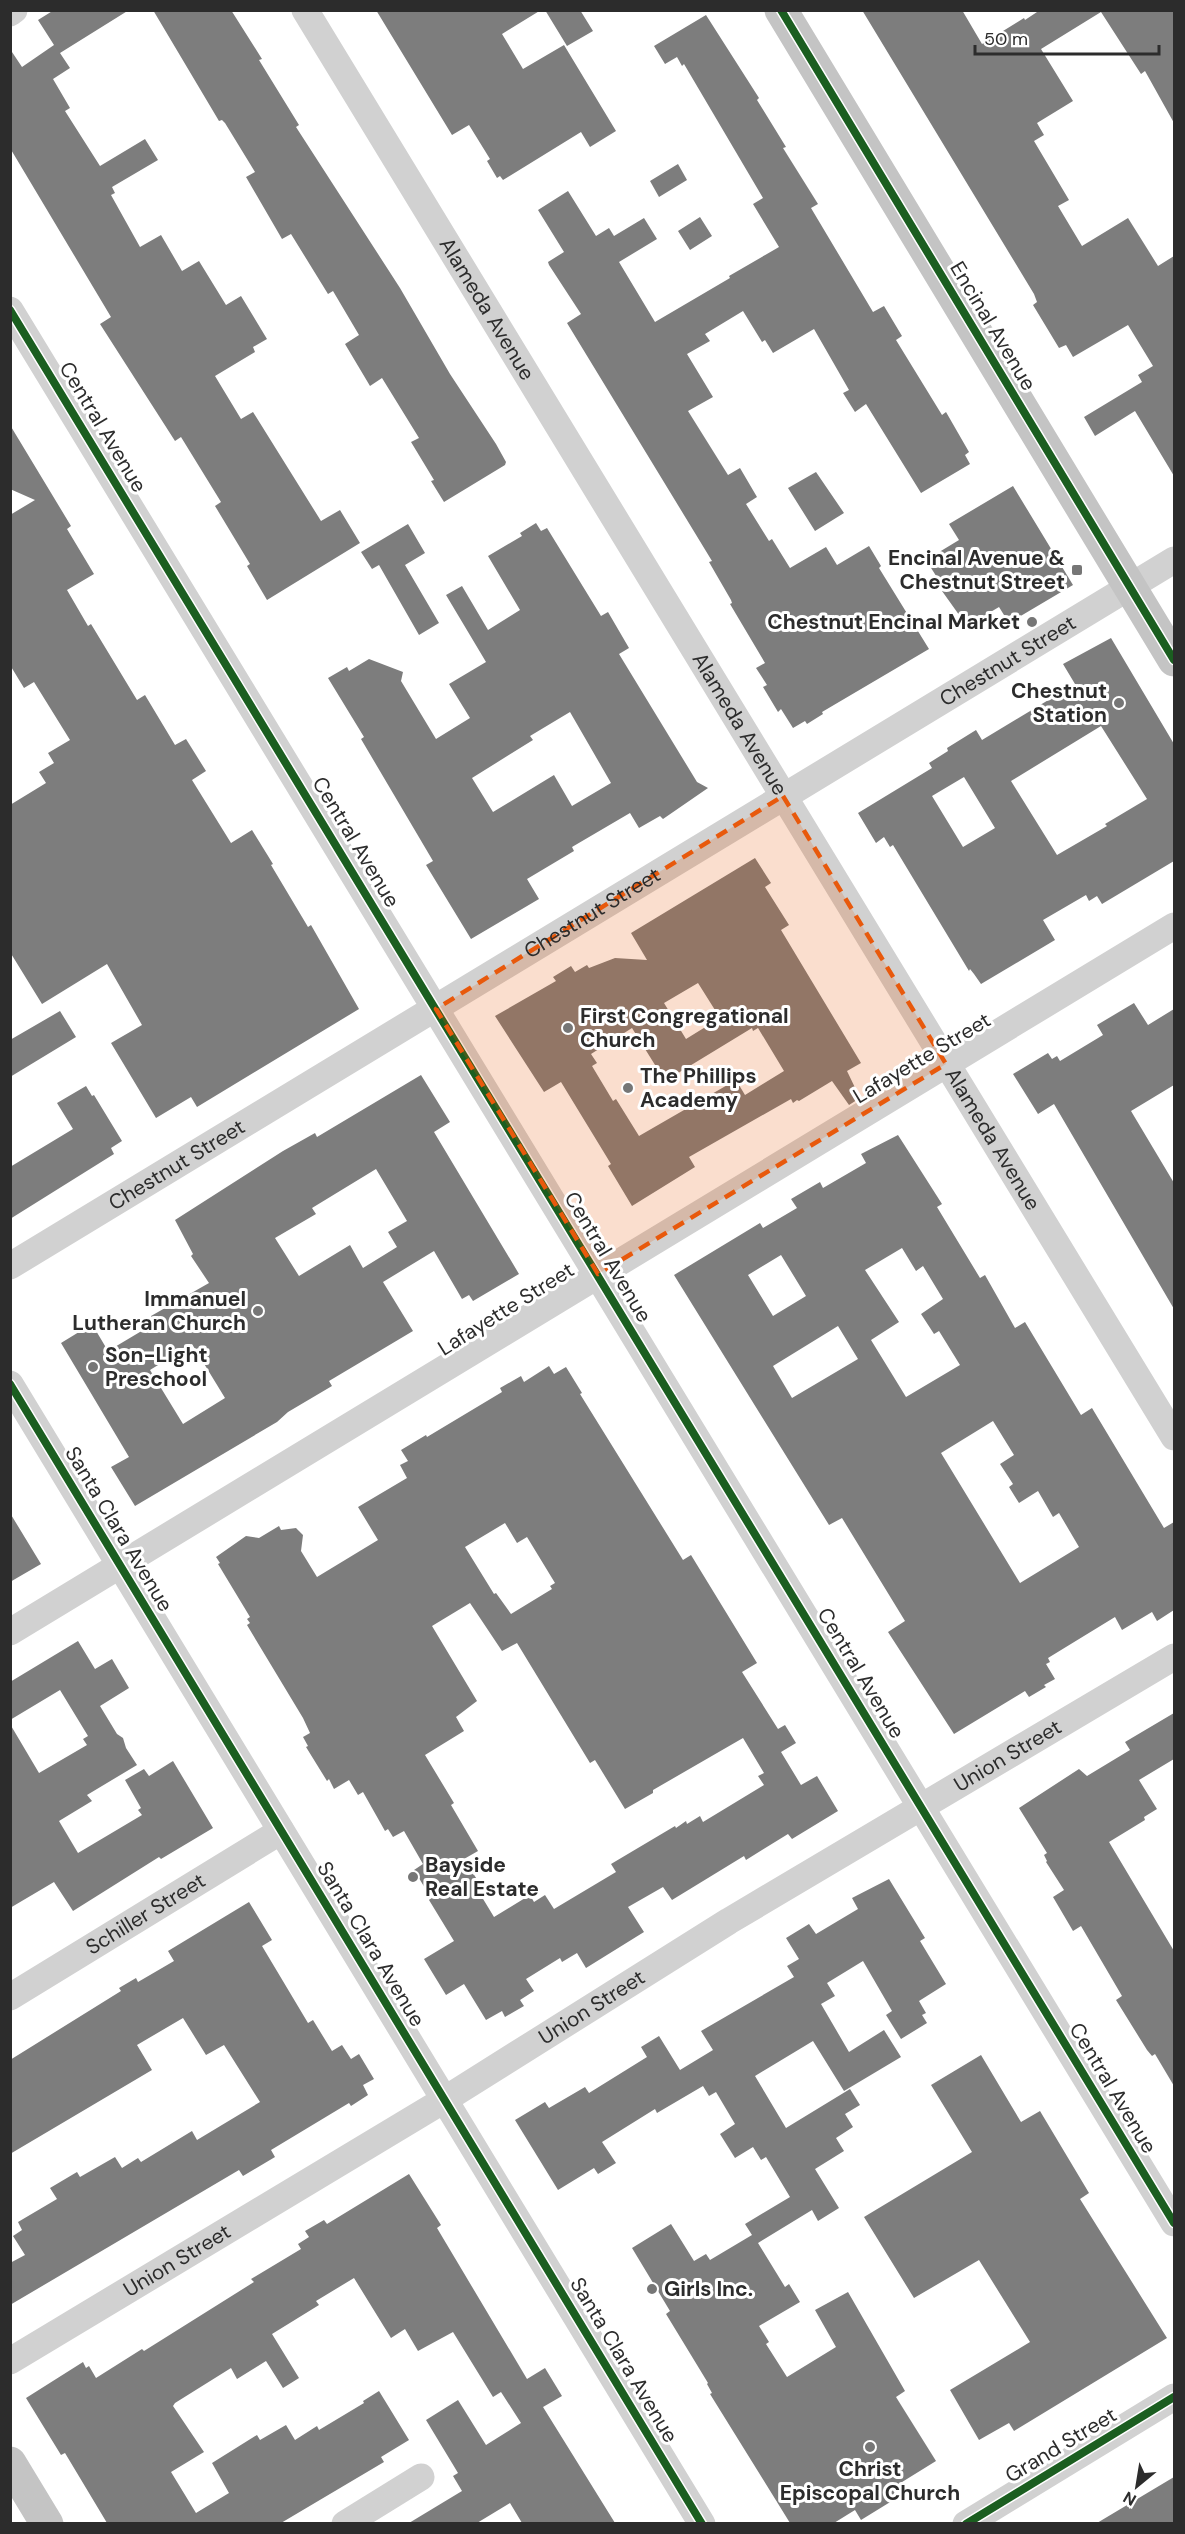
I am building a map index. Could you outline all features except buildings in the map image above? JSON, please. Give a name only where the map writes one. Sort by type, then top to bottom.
[{"type":"main road","name":"Encinal Avenue","points":[[781,10],[1174,660]]},
{"type":"main road","points":[[10,2463],[47,2523]]},
{"type":"street","name":"Alameda Avenue","points":[[305,10],[1174,1437]]},
{"type":"street","name":"Central Avenue","points":[[10,310],[1174,2223]]},
{"type":"street","name":"Chestnut Street","points":[[10,1266],[1174,560]]},
{"type":"street","name":"Lafayette Street","points":[[10,1632],[1174,926]]},
{"type":"street","name":"Santa Clara Avenue","points":[[10,1384],[702,2523]]},
{"type":"street","name":"Union Street","points":[[10,2361],[444,2100],[729,1921],[1174,1657]]},
{"type":"street","name":"Schiller Street","points":[[10,1997],[281,1831]]},
{"type":"street","name":"Grand Street","points":[[966,2523],[1174,2397]]},
{"type":"street","points":[[345,2523],[421,2477]]},
{"type":"highlighted area","points":[[783,796],[946,1064],[598,1274],[436,1009]]},
{"type":"cycle path","points":[[781,10],[1174,660]]},
{"type":"cycle path","points":[[10,310],[1174,2223]]},
{"type":"cycle path","points":[[10,1384],[702,2524]]},
{"type":"cycle path","points":[[966,2524],[1174,2397]]},
{"type":"place","name":"Encinal Avenue & Chestnut Street","points":[[1077,570]]},
{"type":"place","name":"Chestnut Encinal Market","points":[[1032,622]]},
{"type":"place","name":"Chestnut Station","points":[[1119,703]]},
{"type":"place","name":"First Congregational Church","points":[[568,1028]]},
{"type":"place","name":"The Phillips Academy","points":[[628,1088]]},
{"type":"place","name":"Immanuel Lutheran Church","points":[[258,1311]]},
{"type":"place","name":"Son-Light Preschool","points":[[93,1367]]},
{"type":"place","name":"Bayside Real Estate","points":[[413,1877]]},
{"type":"place","name":"Girls Inc.","points":[[652,2289]]},
{"type":"place","name":"Christ Episcopal Church","points":[[870,2447]]}]
